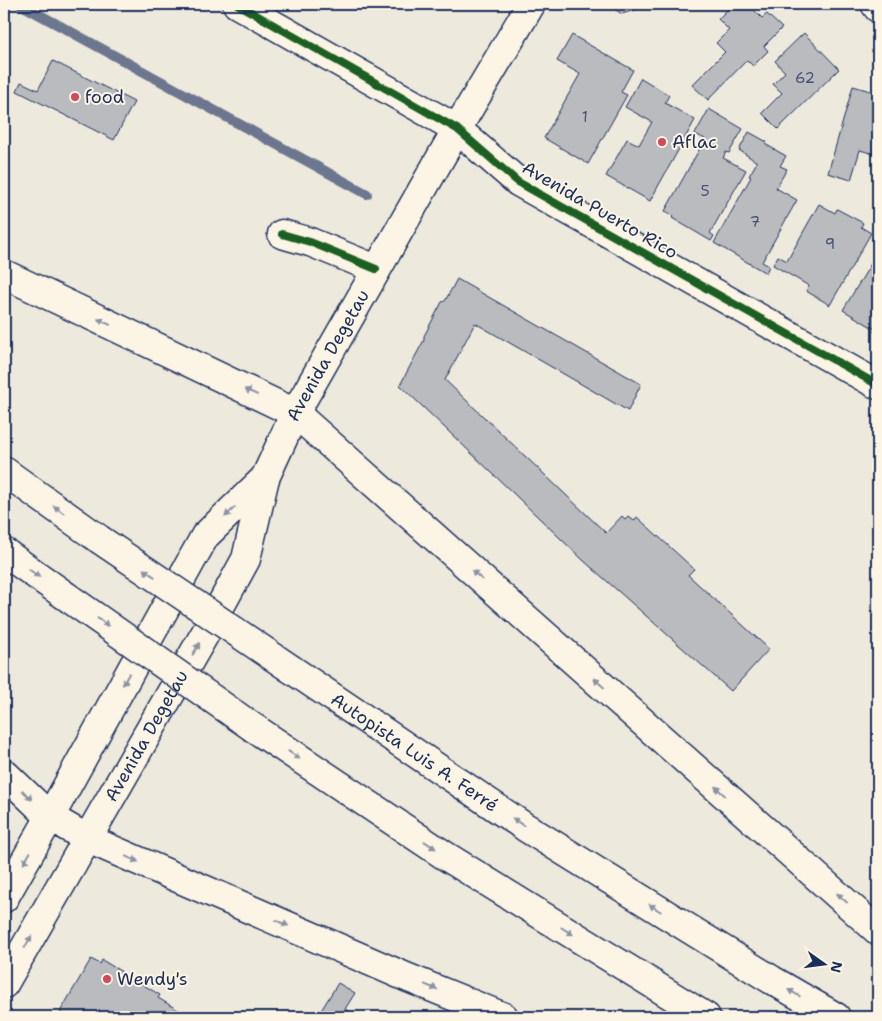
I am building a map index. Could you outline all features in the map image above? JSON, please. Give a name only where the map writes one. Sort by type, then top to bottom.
[{"type":"main road","name":"Avenida Puerto Rico","points":[[237,4],[458,128],[518,182],[878,385]]},
{"type":"main road","name":"Avenida Degetau","points":[[4,984],[246,559],[265,478],[295,413],[376,269],[531,4]]},
{"type":"main road","points":[[875,4],[878,8]]},
{"type":"main road","points":[[282,234],[310,242],[376,269]]},
{"type":"main road","points":[[4,274],[295,413],[878,931]]},
{"type":"main road","name":"Autopista Luis A. Ferré","points":[[4,471],[99,539],[525,827],[772,980],[836,1017]]},
{"type":"main road","name":"Avenida Degetau","points":[[4,898],[205,536],[265,478]]},
{"type":"main road","points":[[4,552],[254,728],[444,855],[706,1017]]},
{"type":"main road","points":[[4,773],[50,818],[88,839],[397,973],[504,1017]]},
{"type":"building","points":[[616,4],[654,4],[622,14],[613,8]]},
{"type":"building","points":[[733,4],[748,4],[762,18],[767,14],[782,28],[764,46],[768,51],[753,66],[747,60],[708,100],[692,85],[725,52],[716,43],[729,30],[718,19]]},
{"type":"building","points":[[804,33],[839,69],[778,129],[762,113],[782,93],[773,84],[785,72],[775,61]]},
{"type":"building","points":[[572,35],[633,70],[621,92],[627,95],[588,164],[544,138],[580,74],[557,61]]},
{"type":"building","name":"food","points":[[53,61],[134,102],[114,140],[17,91],[21,82],[38,90]]},
{"type":"building","name":"Aflac","points":[[641,78],[669,95],[665,103],[695,120],[650,201],[606,176],[627,139],[639,145],[652,122],[625,107]]},
{"type":"building","points":[[853,86],[874,92],[872,100],[878,101],[878,137],[874,154],[860,150],[851,180],[828,173]]},
{"type":"building","points":[[709,109],[743,129],[729,153],[726,152],[723,158],[746,170],[710,233],[714,236],[711,241],[672,218],[674,216],[665,211],[705,139],[695,134]]},
{"type":"building","points":[[749,132],[786,156],[780,166],[787,169],[776,188],[797,200],[762,262],[769,266],[766,273],[714,243],[751,177],[749,176],[757,162],[739,150]]},
{"type":"building","points":[[819,204],[835,213],[837,209],[863,223],[861,227],[871,233],[830,305],[806,291],[809,286],[773,265],[778,256],[787,261]]},
{"type":"building","points":[[878,252],[878,335],[874,332],[875,329],[843,310]]},
{"type":"building","points":[[457,279],[641,384],[628,411],[475,323],[445,380],[606,533],[622,516],[625,519],[628,516],[634,521],[637,517],[694,569],[688,575],[769,649],[731,691],[583,560],[400,385],[442,302],[445,301]]},
{"type":"building","name":"Wendy's","points":[[91,959],[100,964],[102,960],[160,995],[158,998],[185,1014],[183,1017],[66,1017],[60,1012]]},
{"type":"building","points":[[338,983],[355,993],[345,1009],[359,1017],[317,1017]]},
{"type":"waterway","points":[[20,4],[367,194]]},
{"type":"cycle path","points":[[237,4],[457,129],[518,182],[878,385]]},
{"type":"cycle path","points":[[282,234],[310,242],[376,269]]},
{"type":"place","name":"food","points":[[75,97]]},
{"type":"place","name":"Aflac","points":[[662,142]]},
{"type":"place","name":"Wendy's","points":[[107,979]]}]
